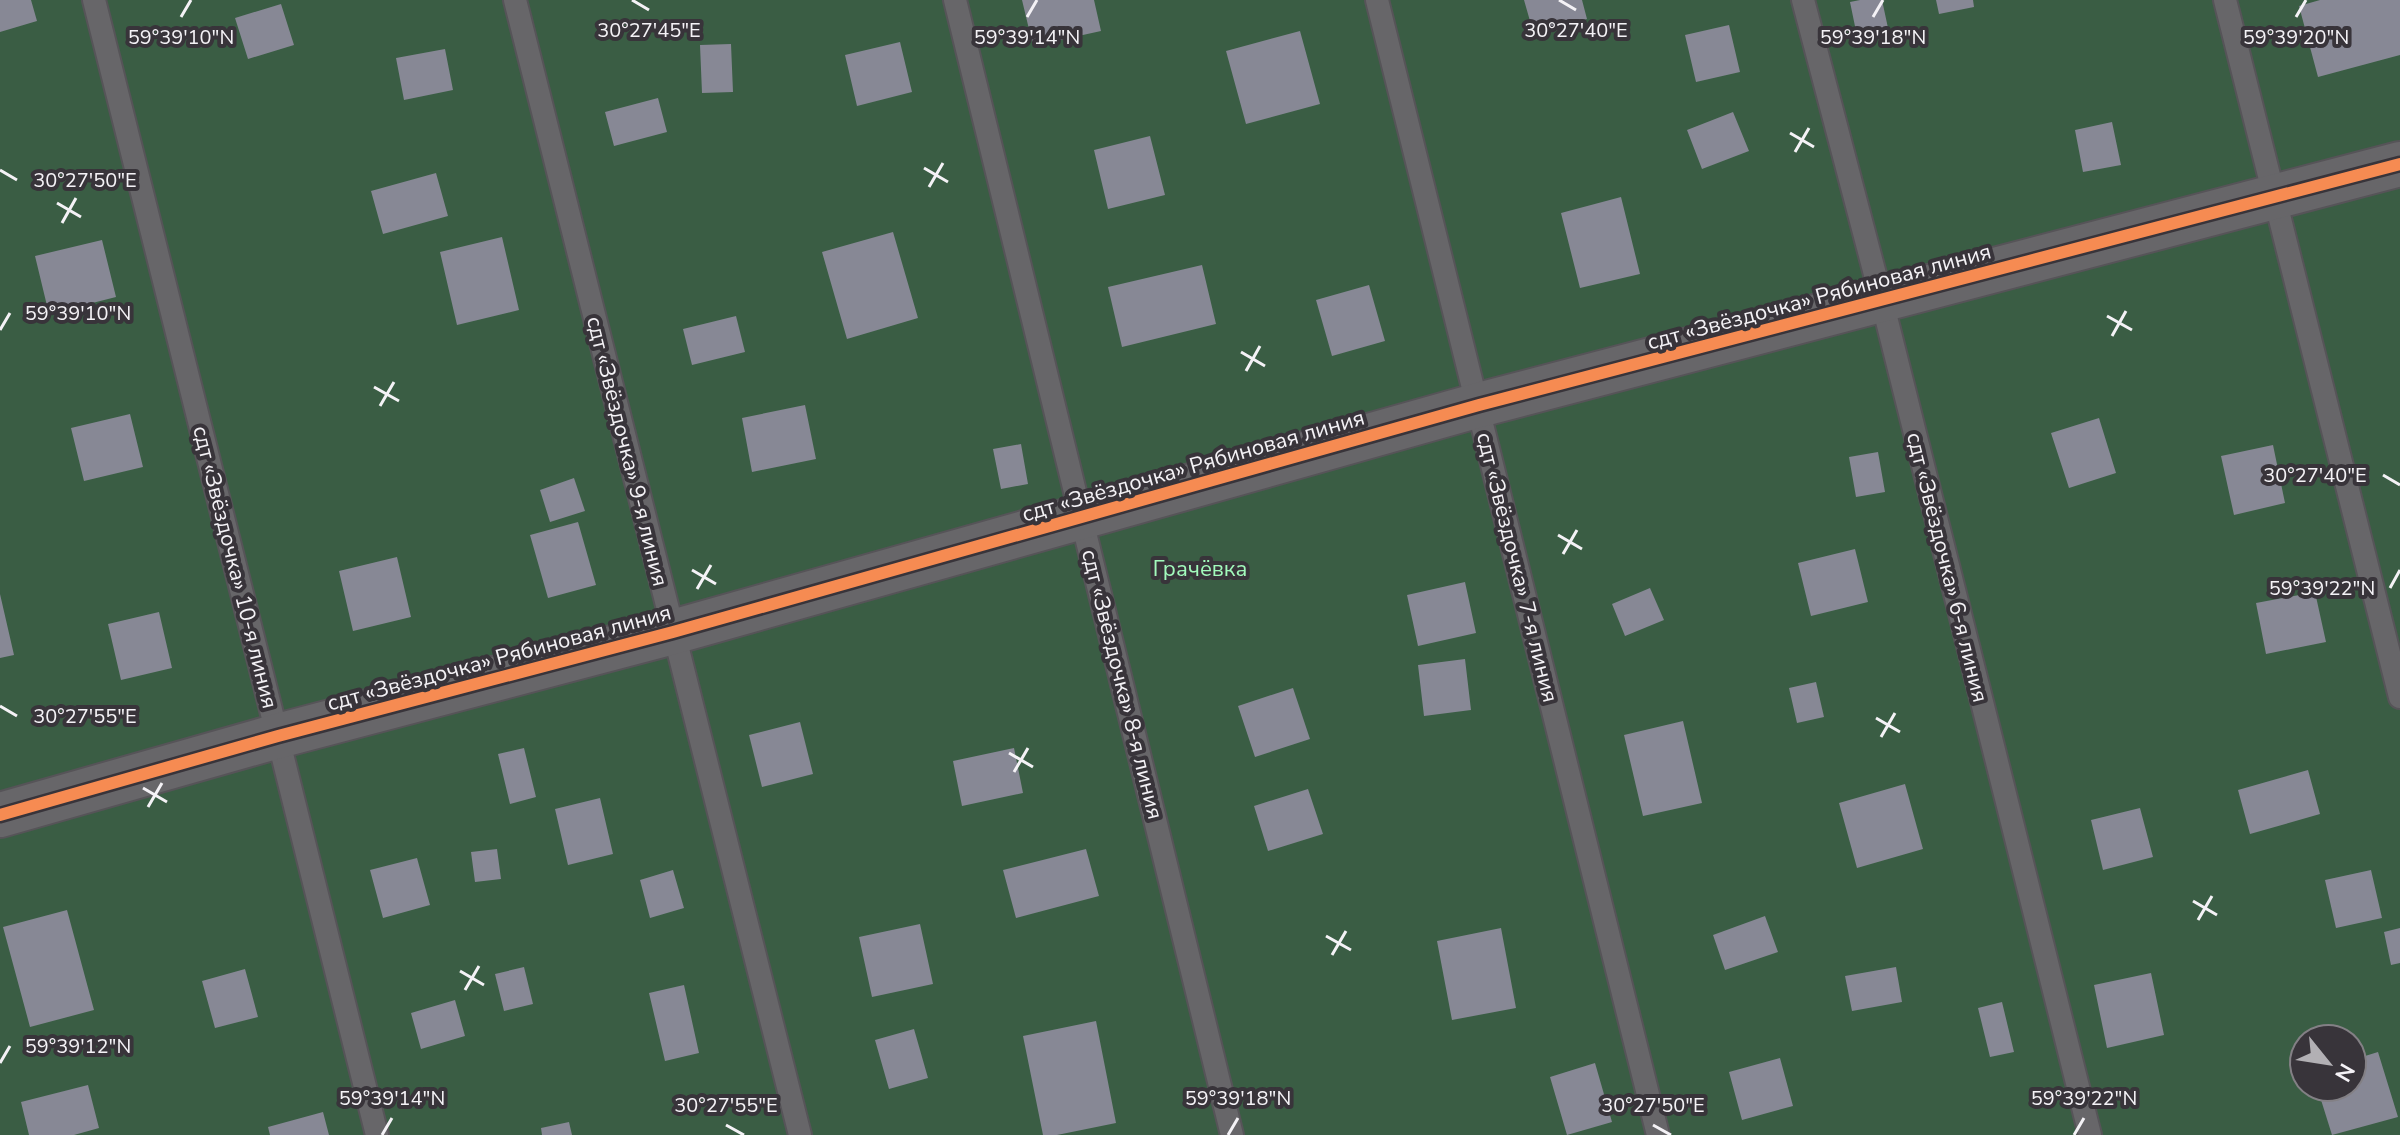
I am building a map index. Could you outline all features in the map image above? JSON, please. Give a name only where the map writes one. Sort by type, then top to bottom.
[{"type":"street","name":"сдт «Звёздочка» Рябиновая линия","points":[[0,815],[278,736],[673,632],[1479,405],[2400,164]]},
{"type":"lane","name":"сдт «Звёздочка» 10-я линия","points":[[94,0],[377,1135]]},
{"type":"lane","name":"сдт «Звёздочка» 9-я линия","points":[[515,0],[800,1135]]},
{"type":"lane","name":"сдт «Звёздочка» 8-я линия","points":[[955,0],[1232,1135]]},
{"type":"lane","name":"сдт «Звёздочка» 7-я линия","points":[[1377,0],[1658,1135]]},
{"type":"lane","name":"сдт «Звёздочка» 6-я линия","points":[[1803,0],[1882,301],[2090,1135]]},
{"type":"lane","points":[[2225,0],[2400,697]]},
{"type":"green space","name":"Грачёвка","points":[[0,0],[2400,0],[2400,1135],[0,1135]]},
{"type":"building","points":[[0,0],[31,0],[37,21],[0,32]]},
{"type":"building","points":[[1022,0],[1094,0],[1101,31],[1033,46]]},
{"type":"building","points":[[1524,0],[1582,0],[1587,19],[1534,35]]},
{"type":"building","points":[[1882,0],[1888,28],[1857,36],[1850,2]]},
{"type":"building","points":[[1936,0],[1973,0],[1974,7],[1939,14]]},
{"type":"building","points":[[2320,0],[2400,0],[2400,55],[2318,77],[2299,6]]},
{"type":"building","points":[[281,4],[294,45],[248,59],[235,18]]},
{"type":"building","points":[[1729,25],[1740,72],[1696,82],[1685,35]]},
{"type":"building","points":[[1300,31],[1320,104],[1246,124],[1226,51]]},
{"type":"building","points":[[900,42],[912,92],[857,106],[845,55]]},
{"type":"building","points":[[731,44],[733,92],[702,93],[700,45]]},
{"type":"building","points":[[445,49],[453,90],[404,100],[396,58]]},
{"type":"building","points":[[658,98],[667,132],[614,146],[605,112]]},
{"type":"building","points":[[1733,112],[1749,151],[1702,169],[1687,130]]},
{"type":"building","points":[[2112,122],[2121,165],[2083,172],[2075,130]]},
{"type":"building","points":[[1150,136],[1165,195],[1108,209],[1094,150]]},
{"type":"building","points":[[436,173],[448,216],[383,234],[371,191]]},
{"type":"building","points":[[1621,197],[1640,274],[1580,288],[1561,213]]},
{"type":"building","points":[[893,232],[918,318],[847,339],[822,252]]},
{"type":"building","points":[[502,237],[519,310],[457,325],[440,252]]},
{"type":"building","points":[[102,240],[116,297],[49,314],[35,256]]},
{"type":"building","points":[[1202,265],[1216,324],[1122,347],[1108,287]]},
{"type":"building","points":[[1369,285],[1385,341],[1332,356],[1316,300]]},
{"type":"building","points":[[736,316],[745,352],[692,365],[683,329]]},
{"type":"building","points":[[805,405],[816,459],[752,472],[742,418]]},
{"type":"building","points":[[130,414],[143,467],[84,481],[71,428]]},
{"type":"building","points":[[2099,418],[2116,473],[2069,488],[2051,433]]},
{"type":"building","points":[[1021,444],[1028,484],[1001,489],[993,449]]},
{"type":"building","points":[[2273,445],[2285,503],[2234,515],[2221,456]]},
{"type":"building","points":[[1878,452],[1885,492],[1856,497],[1849,457]]},
{"type":"building","points":[[574,478],[585,511],[550,522],[540,490]]},
{"type":"building","points":[[578,522],[596,585],[548,598],[530,535]]},
{"type":"building","points":[[1855,549],[1868,602],[1811,616],[1798,563]]},
{"type":"building","points":[[397,557],[411,617],[353,631],[339,571]]},
{"type":"building","points":[[1465,582],[1476,633],[1418,646],[1407,595]]},
{"type":"building","points":[[1650,588],[1664,620],[1625,636],[1612,604]]},
{"type":"building","points":[[2315,592],[2326,642],[2266,654],[2256,603]]},
{"type":"building","points":[[0,594],[14,655],[0,658]]},
{"type":"building","points":[[159,612],[172,668],[121,680],[108,624]]},
{"type":"building","points":[[1465,659],[1471,710],[1424,716],[1418,665]]},
{"type":"building","points":[[1816,682],[1824,717],[1797,723],[1789,688]]},
{"type":"building","points":[[1293,688],[1310,739],[1255,757],[1238,706]]},
{"type":"building","points":[[1683,721],[1702,803],[1643,816],[1624,735]]},
{"type":"building","points":[[800,722],[813,774],[762,787],[749,735]]},
{"type":"building","points":[[524,748],[536,797],[510,804],[498,754]]},
{"type":"building","points":[[1014,748],[1023,793],[962,806],[953,761]]},
{"type":"building","points":[[2308,770],[2320,814],[2250,834],[2238,790]]},
{"type":"building","points":[[1905,784],[1923,849],[1857,868],[1839,803]]},
{"type":"building","points":[[1308,789],[1323,834],[1268,851],[1254,806]]},
{"type":"building","points":[[600,798],[613,854],[568,865],[555,809]]},
{"type":"building","points":[[2140,808],[2153,857],[2103,870],[2091,820]]},
{"type":"building","points":[[497,849],[501,879],[475,882],[471,852]]},
{"type":"building","points":[[1086,849],[1099,896],[1016,918],[1003,870]]},
{"type":"building","points":[[417,858],[430,905],[383,918],[370,870]]},
{"type":"building","points":[[673,870],[684,908],[650,918],[640,880]]},
{"type":"building","points":[[2371,870],[2382,918],[2336,928],[2325,880]]},
{"type":"building","points":[[67,910],[94,1010],[30,1027],[3,927]]},
{"type":"building","points":[[1765,916],[1778,952],[1725,970],[1713,935]]},
{"type":"building","points":[[920,924],[933,984],[872,997],[859,937]]},
{"type":"building","points":[[1501,928],[1516,1008],[1452,1020],[1437,941]]},
{"type":"building","points":[[2400,928],[2400,963],[2391,965],[2384,932]]},
{"type":"building","points":[[524,967],[533,1004],[504,1011],[495,974]]},
{"type":"building","points":[[1896,967],[1902,1002],[1852,1011],[1845,976]]},
{"type":"building","points":[[245,969],[258,1017],[215,1028],[202,981]]},
{"type":"building","points":[[2151,973],[2164,1035],[2107,1048],[2094,985]]},
{"type":"building","points":[[684,985],[699,1053],[665,1061],[649,993]]},
{"type":"building","points":[[455,1000],[465,1036],[421,1049],[411,1013]]},
{"type":"building","points":[[2002,1002],[2014,1052],[1990,1057],[1978,1008]]},
{"type":"building","points":[[1096,1021],[1116,1123],[1043,1135],[1023,1036]]},
{"type":"building","points":[[914,1029],[928,1078],[889,1089],[875,1040]]},
{"type":"building","points":[[2378,1052],[2398,1117],[2332,1135],[2322,1103],[2368,1103],[2368,1055]]},
{"type":"building","points":[[1780,1058],[1793,1106],[1742,1120],[1729,1072]]},
{"type":"building","points":[[1595,1063],[1612,1122],[1567,1135],[1550,1077]]},
{"type":"building","points":[[88,1085],[99,1128],[74,1135],[29,1135],[21,1102]]},
{"type":"building","points":[[323,1112],[329,1135],[270,1135],[268,1127]]},
{"type":"building","points":[[569,1122],[572,1135],[542,1135],[541,1128]]},
{"type":"cycle path","points":[[0,815],[278,736],[673,632],[1479,405],[2400,164]]}]
